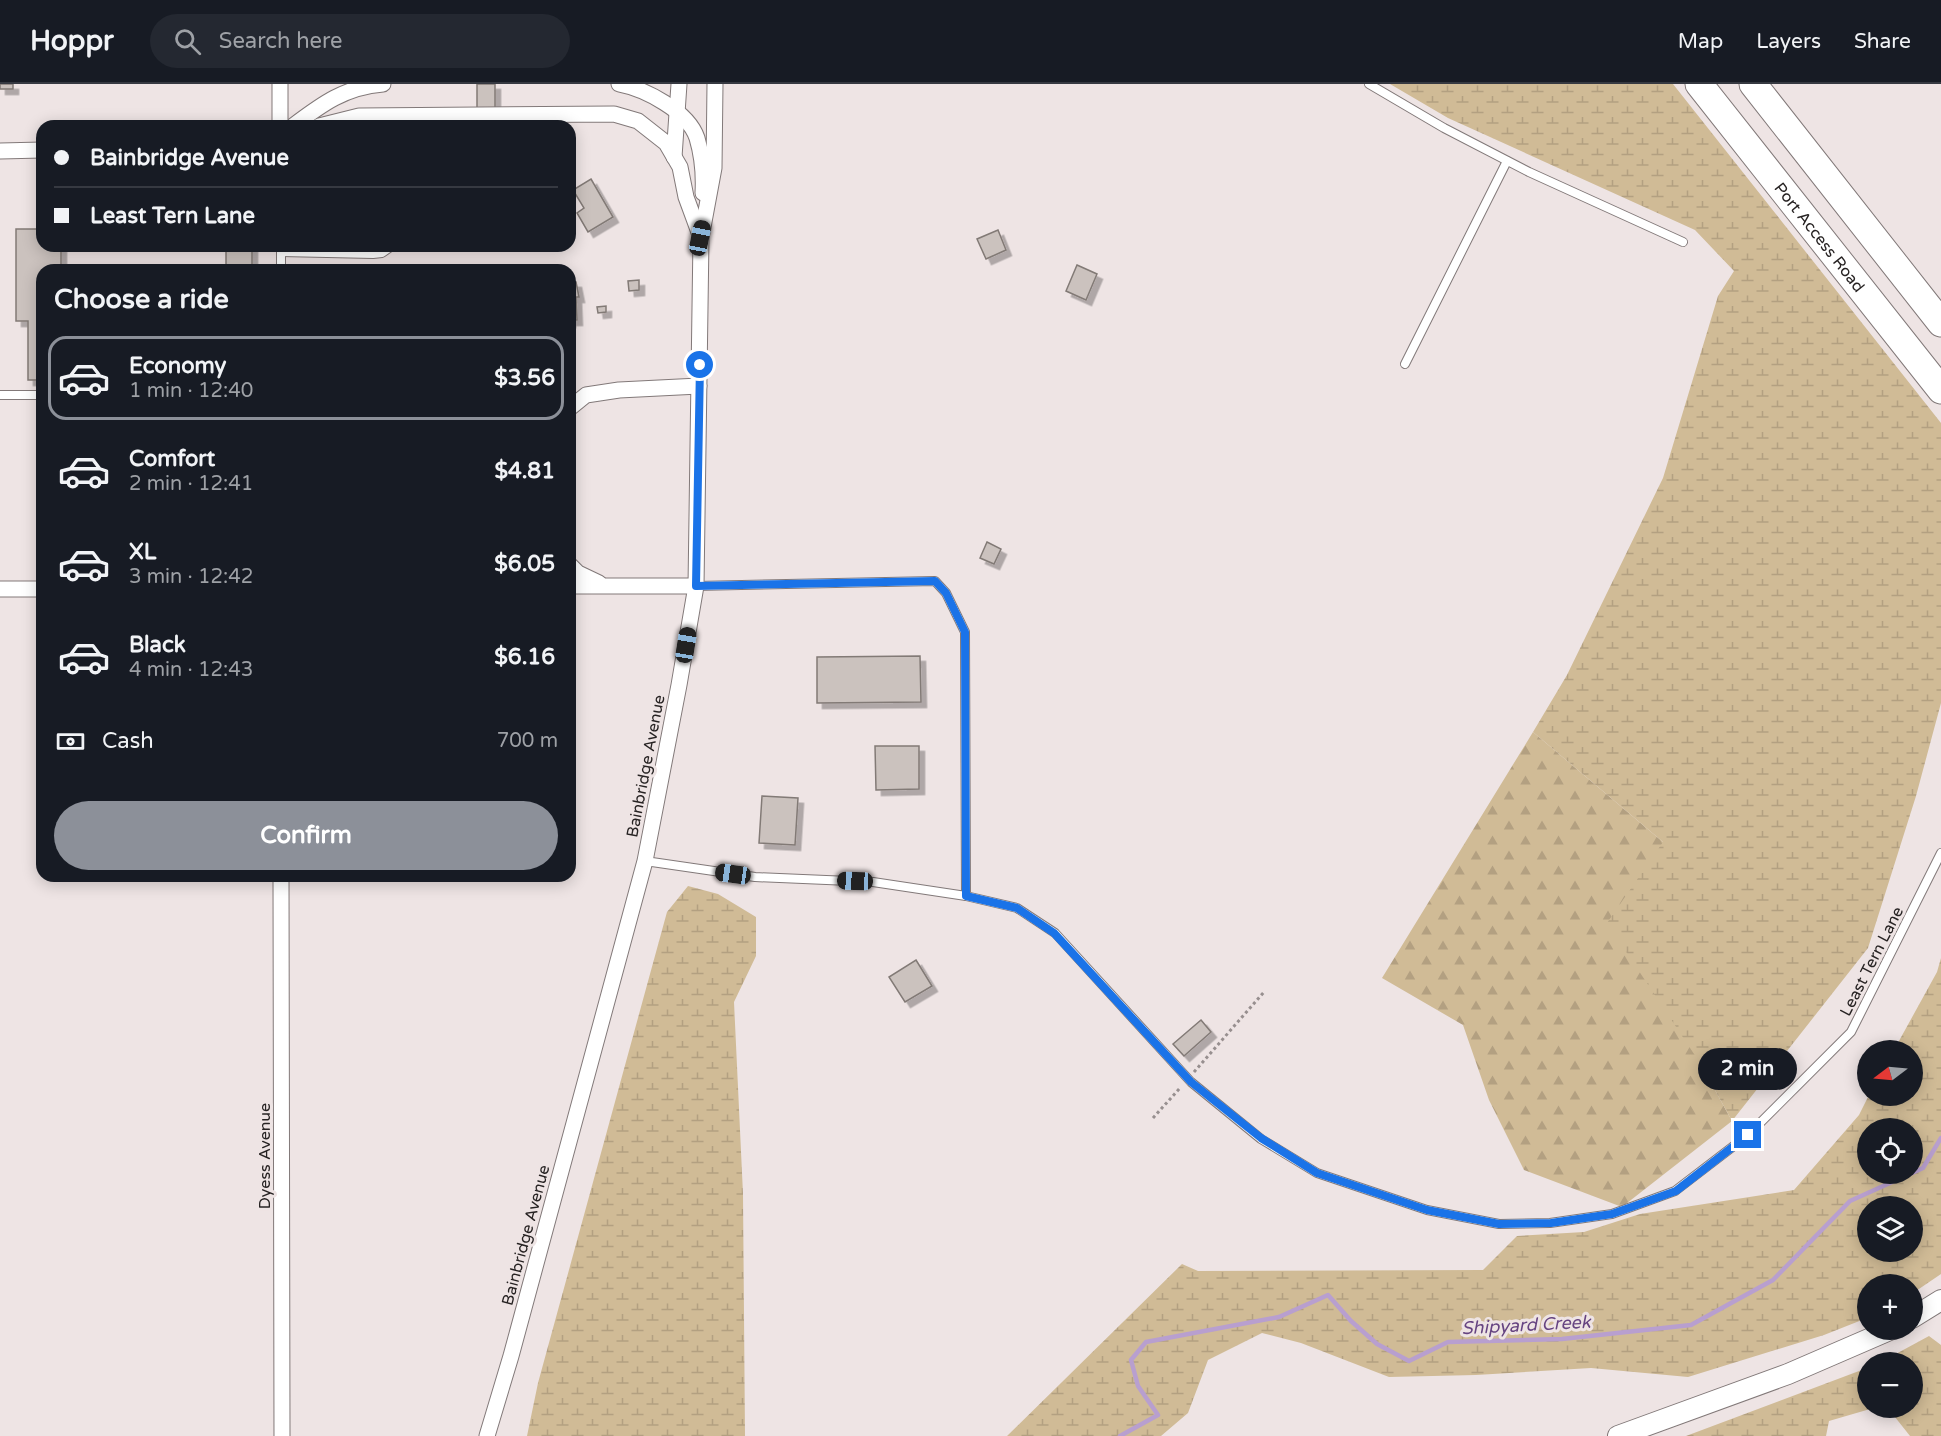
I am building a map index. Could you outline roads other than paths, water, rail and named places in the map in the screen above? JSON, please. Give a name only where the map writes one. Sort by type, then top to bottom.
[{"type":"highway","name":"Port Access Road","points":[[1699,84],[1941,390]]},
{"type":"highway","points":[[1753,84],[1941,323]]},
{"type":"street","points":[[280,84],[280,120]]},
{"type":"street","points":[[301,120],[324,102],[368,85],[383,84]]},
{"type":"street","points":[[619,84],[642,91],[666,104],[683,118],[696,136],[702,163],[703,188],[700,238]]},
{"type":"street","points":[[674,157],[679,84]]},
{"type":"street","name":"Bainbridge Avenue","points":[[487,1436],[512,1356],[645,861],[680,685],[696,586],[700,238],[714,168],[715,84]]},
{"type":"street","points":[[343,120],[359,116],[614,114],[638,121],[666,144],[680,167],[686,196],[700,238]]},
{"type":"street","points":[[0,151],[36,150]]},
{"type":"street","points":[[576,403],[586,395],[619,390],[699,386]]},
{"type":"street","points":[[576,571],[601,585]]},
{"type":"street","points":[[576,586],[696,586]]},
{"type":"street","points":[[0,589],[36,589]]},
{"type":"street","name":"Dyess Avenue","points":[[281,882],[282,1436]]},
{"type":"street","points":[[1923,1311],[1941,1300]]},
{"type":"street","points":[[1618,1436],[1788,1374],[1867,1340]]},
{"type":"lane","points":[[1369,84],[1444,128],[1507,161],[1683,242]]},
{"type":"lane","points":[[1405,364],[1507,161]]},
{"type":"lane","points":[[336,252],[373,254],[383,252]]},
{"type":"lane","points":[[0,395],[36,395]]},
{"type":"lane","points":[[696,586],[935,581],[946,593],[965,632],[966,896]]},
{"type":"lane","name":"Least Tern Lane","points":[[645,861],[755,877],[873,882],[966,896],[1017,908],[1054,933],[1188,1078],[1261,1138],[1317,1173],[1427,1210],[1499,1224],[1551,1223],[1612,1214],[1676,1191],[1748,1135],[1851,1032],[1941,854]]},
{"type":"waterway","name":"Shipyard Creek","points":[[1923,1168],[1941,1138]]},
{"type":"waterway","name":"Shipyard Creek","points":[[1120,1436],[1158,1415],[1138,1386],[1131,1360],[1146,1342],[1279,1317],[1328,1295],[1351,1321],[1377,1344],[1409,1361],[1448,1342],[1562,1339],[1691,1325],[1773,1280],[1850,1201],[1888,1184]]}]
